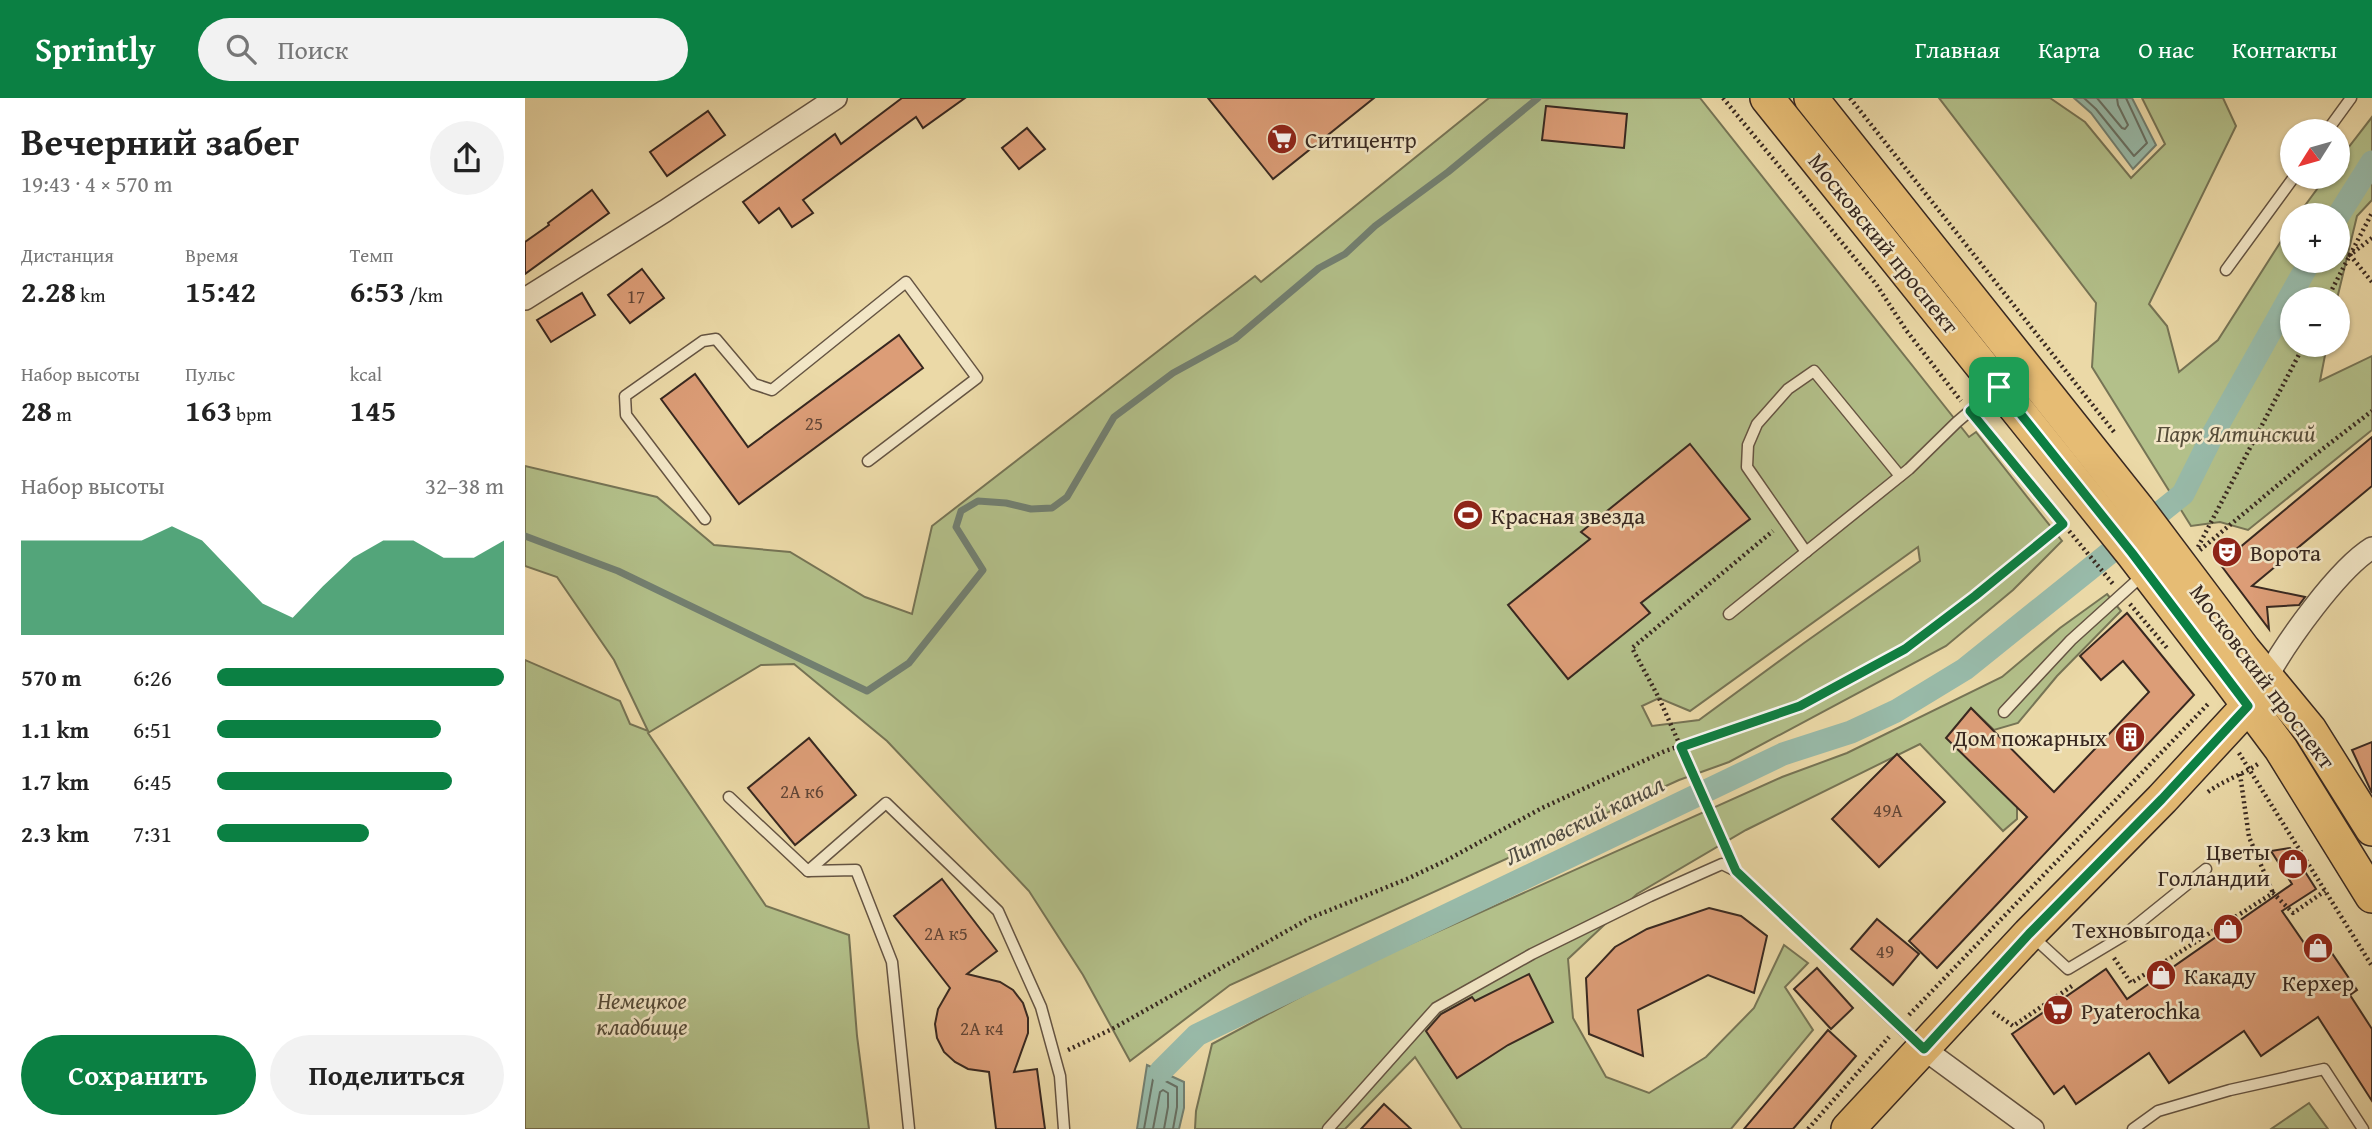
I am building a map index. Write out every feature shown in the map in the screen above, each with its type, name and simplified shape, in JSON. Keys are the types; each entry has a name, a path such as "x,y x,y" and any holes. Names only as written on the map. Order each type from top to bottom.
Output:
{"main road":[{"name":"Московский проспект","path":"1767,98 1999,387 2137,539"},
{"name":"Московский проспект","path":"1811,98 2137,539 2257,692 2281,749 2372,896"},
{"name":"Московский проспект","path":"2257,692 2310,730 2372,829"},
{"path":"1849,1129 2029,934 2162,799 2257,692"}],"street":[{"path":"525,299 836,98"},
{"path":"2257,692 2318,603 2355,558 2372,548"},
{"path":"1924,1049 2033,1129"}],"lane":[{"path":"2336,119 2351,98"},
{"path":"2225,271 2285,189"},
{"path":"705,519 626,415 625,396 703,341 716,339 754,384 772,390 906,282 977,378 868,461"},
{"path":"1806,552 1747,467 1748,445 1757,425 1789,389 1814,371 1900,476"},
{"path":"1729,614 1900,476 1999,387"},
{"path":"2004,712 2071,640 2122,594 2137,539"},
{"path":"729,797 808,871 856,870 893,962 909,1129"},
{"path":"808,871 886,803 998,911 1041,1007 1060,1076 1064,1129"},
{"path":"1328,1129 1436,1008 1532,954 1722,864 1736,871 1924,1049"},
{"path":"2029,934 2068,969 2123,936 2206,869"},
{"path":"2133,1129 2158,1111 2230,1090 2325,1069 2364,1129"}],"path":[{"path":"1723,98 1876,284 1906,330 1970,411 2172,653"},
{"path":"1850,98 2119,439"},
{"path":"2350,255 2372,214"},
{"path":"2350,255 2372,238"},
{"path":"2350,255 2372,282"},
{"path":"2298,357 2195,554 2303,464 2372,411"},
{"path":"1064,1052 1112,1029 1310,918 1407,879 1542,808 1665,751 1800,706 1905,649 2063,524"},
{"path":"1736,871 1659,698 1632,648 1776,528"},
{"path":"2203,693 2372,966"},
{"path":"2240,774 2249,837 2273,893 2293,913 2325,891"},
{"path":"2113,957 2131,983 2273,893"},
{"path":"1989,1010 2013,1026 2080,980"}],"green space":[{"name":"Красная звезда","path":"1489,98 1700,98 1969,437 1976,432 2062,541 2013,590 1946,646 1729,762 1679,780 1230,985 1130,1061 1083,975 1029,891 887,741 794,664 761,665 648,733 766,906 849,935 857,1036 869,1129 525,1129 525,660 620,701 630,724 648,731 614,660 557,577 525,566 525,466 657,497 714,545 790,552 865,597 912,614 932,526 1255,276 1261,282","holes":["1918,547 1920,561 1699,720 1652,726 1642,706 1659,698 1690,711"]},
{"name":"Парк Ялтинский","path":"1939,98 2050,98 2085,122 2131,178 2165,144 2142,98 2223,98 2236,126 2149,304 2167,326 2179,372 2218,340 2280,243 2280,273 2343,273 2340,287 2280,287 2280,357 2325,357 2320,381 2372,356 2372,430 2248,530 2220,522 2191,526 2092,367 2096,303"},
{"name":"Парк Ялтинский","path":"2372,117 2372,200 2357,216 2350,245 2350,203 2307,203 2317,189 2350,189 2350,145"},
{"path":"2107,594 2121,611 2057,676 2018,723 1994,730 1971,708 1947,738 2017,807 2017,819 2003,831 1920,744 1746,830 1637,894 1568,959 1573,1018 1606,1077 1649,1093 1706,1057 1754,1008 1784,945 1808,963 1785,987 1813,1030 1731,1129 1462,1129 1415,1057 1345,1129 1195,1129 1196,1111 1212,1044 1343,974 1782,777 1847,753 2002,677 2060,628"},
{"path":"2309,1103 2328,1129 2271,1129"}],"water":[{"path":"2074,98 2132,98 2156,145 2133,169 2091,113"},
{"path":"1147,1065 1184,1082 1184,1108 1179,1129 1137,1129"}],"building":[{"path":"902,98 965,98 923,128 916,117 803,200 813,213 792,227 779,208 759,223 743,202 835,134 841,144"},
{"name":"Ситицентр","path":"1208,98 1374,98 1273,179"},
{"path":"1546,106 1627,114 1624,148 1542,140"},
{"path":"708,111 725,135 667,176 650,152"},
{"path":"1027,128 1045,149 1019,169 1002,148"},
{"path":"592,190 609,213 525,274 525,242"},
{"path":"642,269 664,298 630,323 608,295"},
{"path":"582,293 595,315 551,342 537,320"},
{"path":"899,335 923,368 739,504 661,399 695,374 748,447"},
{"path":"2372,437 2372,486 2252,586 2305,597 2299,605 2267,607 2269,629 2220,564"},
{"path":"1690,444 1750,519 1641,603 1650,613 1568,679 1508,605 1590,539 1581,532"},
{"path":"2127,613 2194,695 1937,968 1909,941 2027,817 1946,738 1971,708 2054,792 2149,692 2123,661 2101,680 2080,656"},
{"path":"809,738 856,795 795,845 748,788"},
{"path":"2372,742 2372,793 2352,750"},
{"path":"1897,754 1945,802 1879,867 1832,819"},
{"path":"2290,848 2316,889 2282,911 2311,953 2325,943 2357,990 2350,995 2372,1029 2372,1101 2318,1017 2261,1056 2244,1031 2169,1083 2149,1053 2076,1104 2064,1086 2054,1094 2012,1034 2106,969 2127,999 2292,884 2271,851"},
{"path":"942,879 997,951 967,974 1000,982 1013,990 1023,1003 1028,1018 1028,1033 1014,1072 1037,1069 1045,1129 996,1129 989,1072 968,1069 955,1062 944,1052 937,1038 935,1024 938,1009 950,988 894,916"},
{"path":"1709,908 1741,916 1767,936 1754,993 1708,975 1638,1010 1643,1056 1589,1034 1586,978 1615,947 1647,929"},
{"path":"1877,919 1919,954 1893,985 1851,949"},
{"path":"1817,968 1853,1008 1831,1029 1794,989"},
{"path":"1529,974 1553,1022 1508,1045 1457,1078 1426,1031 1441,1014 1472,997 1475,1001"},
{"path":"1828,1030 1856,1056 1793,1129 1744,1129"},
{"path":"1384,1104 1411,1129 1361,1129"}],"waterway":[{"path":"525,536 618,571 867,691 909,663 983,570 956,527 961,511 978,501 1006,503 1031,509 1052,508 1067,497 1114,417 1173,373 1235,339 1319,268 1345,254 1375,226 1448,172 1538,98"},
{"name":"Литовский канал","path":"2346,203 2372,162"},
{"name":"Литовский канал","path":"1161,1071 1197,1035 1783,754 1851,732 1896,711 1965,669 2183,494 2213,434 2303,273"}],"place":[{"name":"Ситицентр","path":"1282,139"},
{"name":"Красная звезда","path":"1468,515"},
{"name":"Ворота","path":"2227,552"},
{"name":"Дом пожарных","path":"2130,737"},
{"name":"Цветы Голландии","path":"2293,864"},
{"name":"Техновыгода","path":"2228,929"},
{"name":"Керхер","path":"2318,948"},
{"name":"Какаду","path":"2161,975"},
{"name":"Pyaterochka","path":"2058,1010"}],"route":[{"path":"1999,387 2132,553 2248,706 2162,799 2029,934 1924,1049 1736,871 1681,747 1800,706 1905,649 2063,524 1970,411 1999,387"}],"park label":[{"name":"Немецкое кладбище","path":"642,1013"}]}
